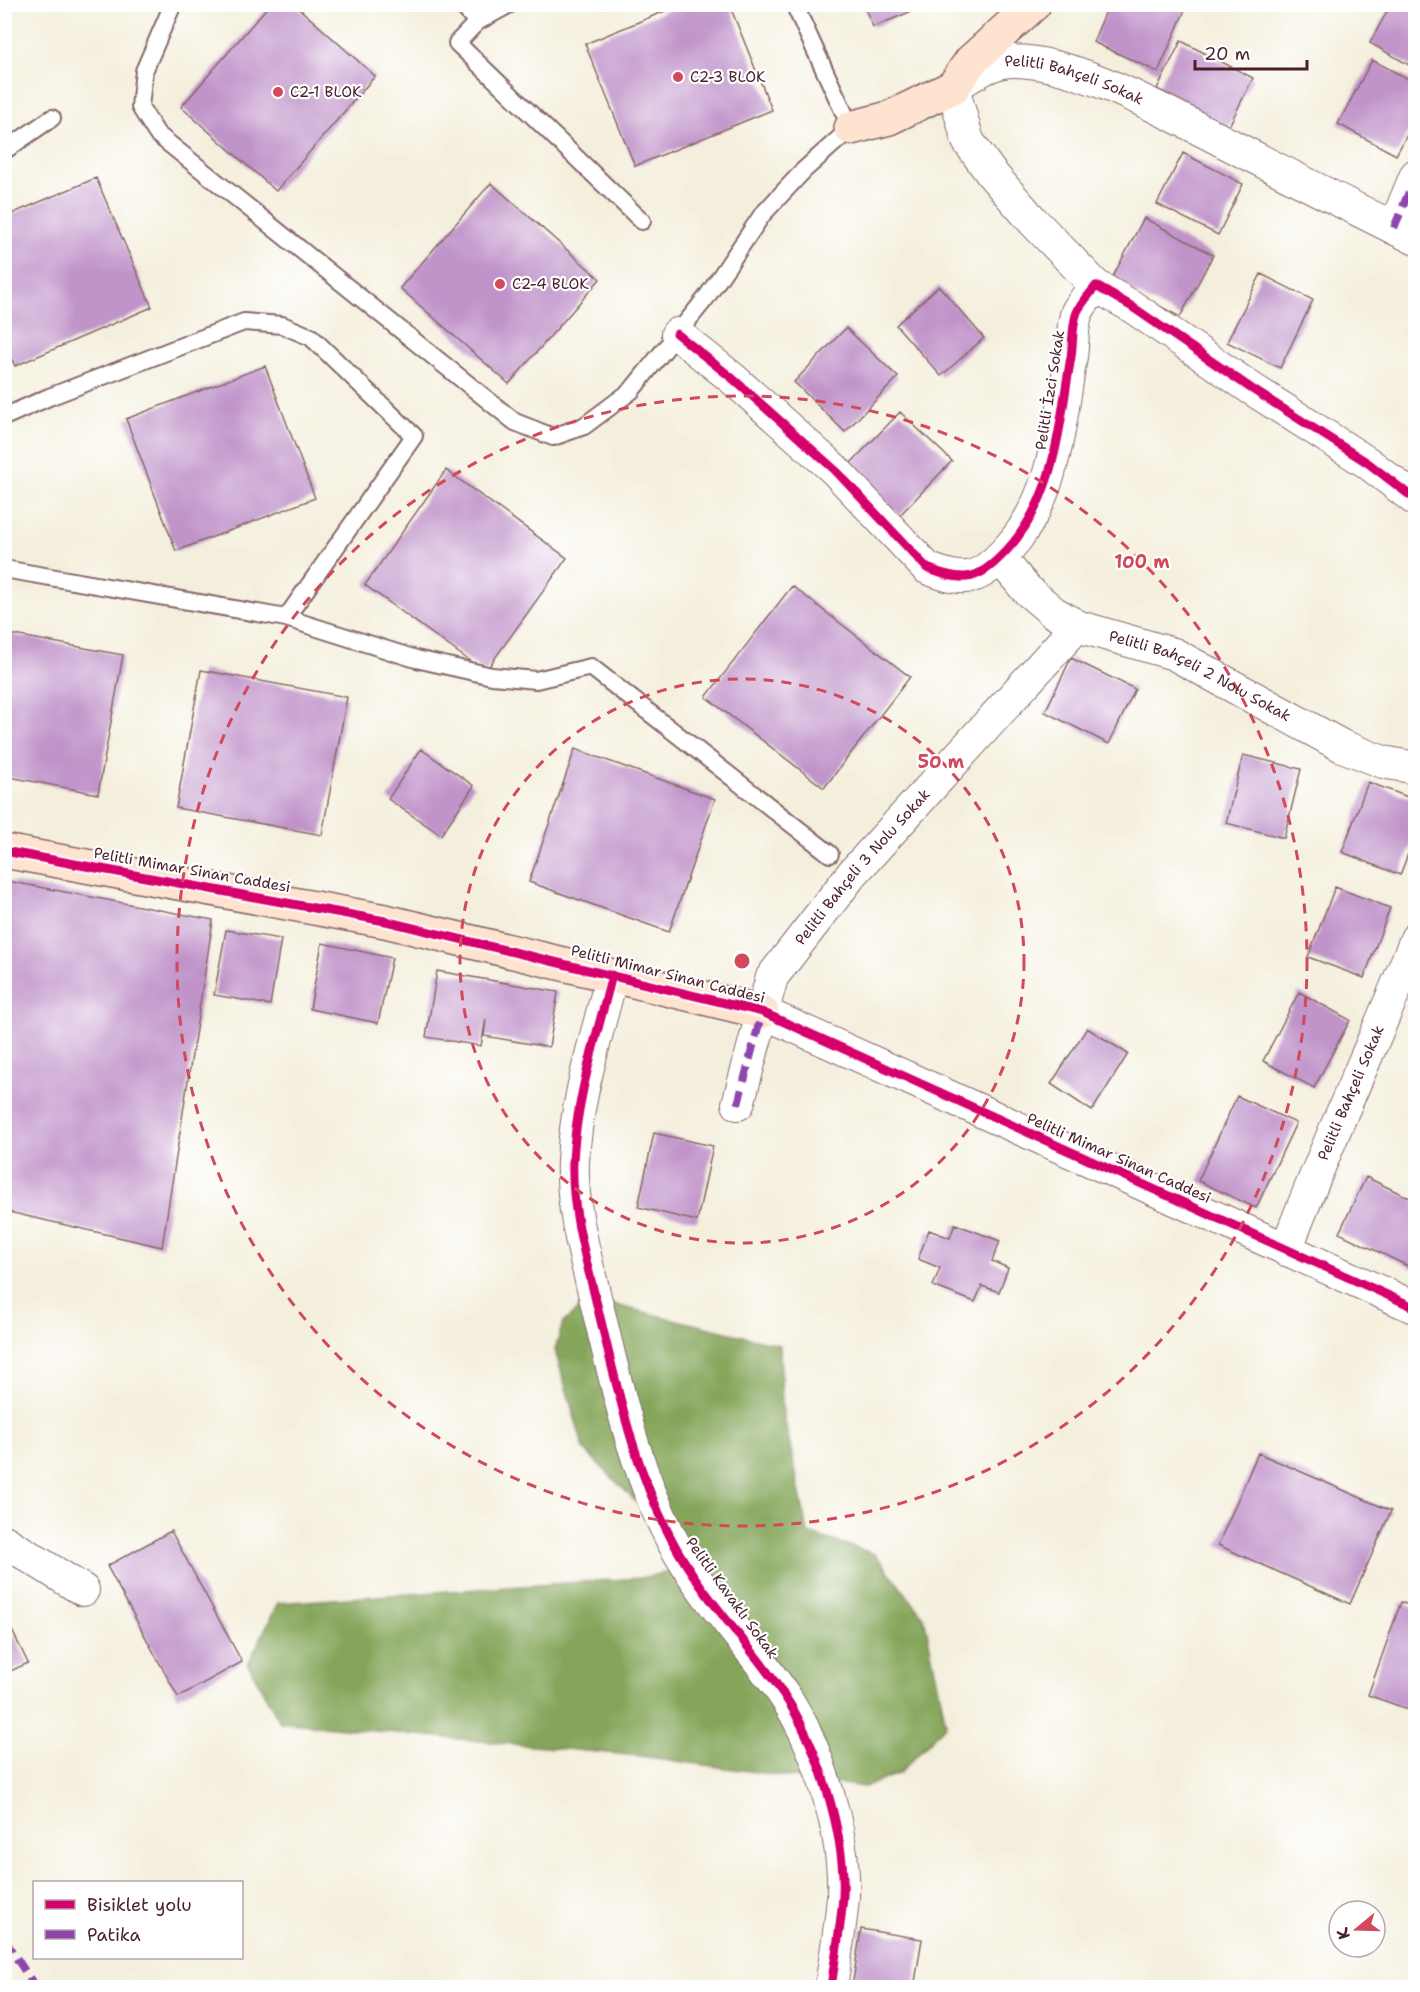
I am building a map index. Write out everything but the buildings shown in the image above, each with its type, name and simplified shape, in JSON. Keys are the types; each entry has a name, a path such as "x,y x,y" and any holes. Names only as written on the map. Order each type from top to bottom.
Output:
{"street":[{"path":"851,128 889,118 953,87 971,61 1034,4"},
{"name":"Pelitli Bahçeli Sokak","path":"953,87 987,67 1012,60 1034,62 1078,74 1161,110 1405,234"},
{"path":"953,87 968,141 1033,221 1096,286 1131,306 1252,389 1368,463 1416,500"},
{"path":"1405,234 1416,175"},
{"name":"Pelitli İzci Sokak","path":"677,334 732,378 835,470 927,568 944,575 968,577 988,570 1017,540 1040,499 1057,451 1076,312 1096,286"},
{"name":"Pelitli Bahçeli 2 Nolu Sokak","path":"1000,558 1026,589 1053,612 1077,626 1174,654 1342,746 1383,762 1416,768"},
{"name":"Pelitli Bahçeli 3 Nolu Sokak","path":"738,1104 772,977 852,874 1077,626"},
{"name":"Pelitli Mimar Sinan Caddesi","path":"4,851 385,921 762,1012 1416,1308"},
{"name":"Pelitli Bahçeli Sokak","path":"1286,1250 1321,1158 1405,994 1416,939"},
{"name":"Pelitli Kavaklı Sokak","path":"612,975 579,1106 573,1161 575,1210 630,1440 650,1495 674,1544 723,1617 784,1696 806,1731 825,1782 840,1848 843,1894 831,1988"},
{"path":"4,1542 83,1590"}],"lane":[{"path":"461,4 477,22"},
{"path":"510,4 477,22 457,43 642,221"},
{"path":"173,6 144,71 140,107 157,134 515,422 553,437 584,426 631,391 706,298 762,215 804,170 851,128 794,4"},
{"path":"4,151 52,118"},
{"path":"4,417 49,397 244,322 282,325 311,337 414,436 286,618"},
{"path":"4,569 286,618 416,659 492,676 536,680 591,667 830,854"}],"green space":[{"path":"590,1299 780,1345 782,1407 808,1533 875,1554 924,1617 946,1724 900,1773 864,1787 640,1756 280,1722 248,1664 278,1603 640,1578 688,1568 653,1519 584,1449 555,1350 563,1323"}],"marked path":[{"path":"1394,228 1416,175"},
{"path":"738,1104 762,1012"},
{"path":"4,1939 36,1988"}],"cycle path":[{"path":"677,334 732,378 835,470 927,568 952,576 971,576 988,568 1007,550 1036,507 1053,459 1071,357 1075,317 1096,286 1131,306 1252,389 1368,463 1416,500"},
{"path":"4,851 385,921 762,1012 1416,1308"},
{"path":"612,975 588,1067 575,1137 573,1179 580,1234 628,1426 659,1514 685,1563 698,1582 784,1695 808,1739 827,1792 835,1819 843,1872 842,1907 831,1988"}],"place":[{"name":"C2-3 BLOK","path":"678,77"},
{"name":"C2-1 BLOK","path":"278,92"},
{"name":"C2-4 BLOK","path":"500,284"}]}
